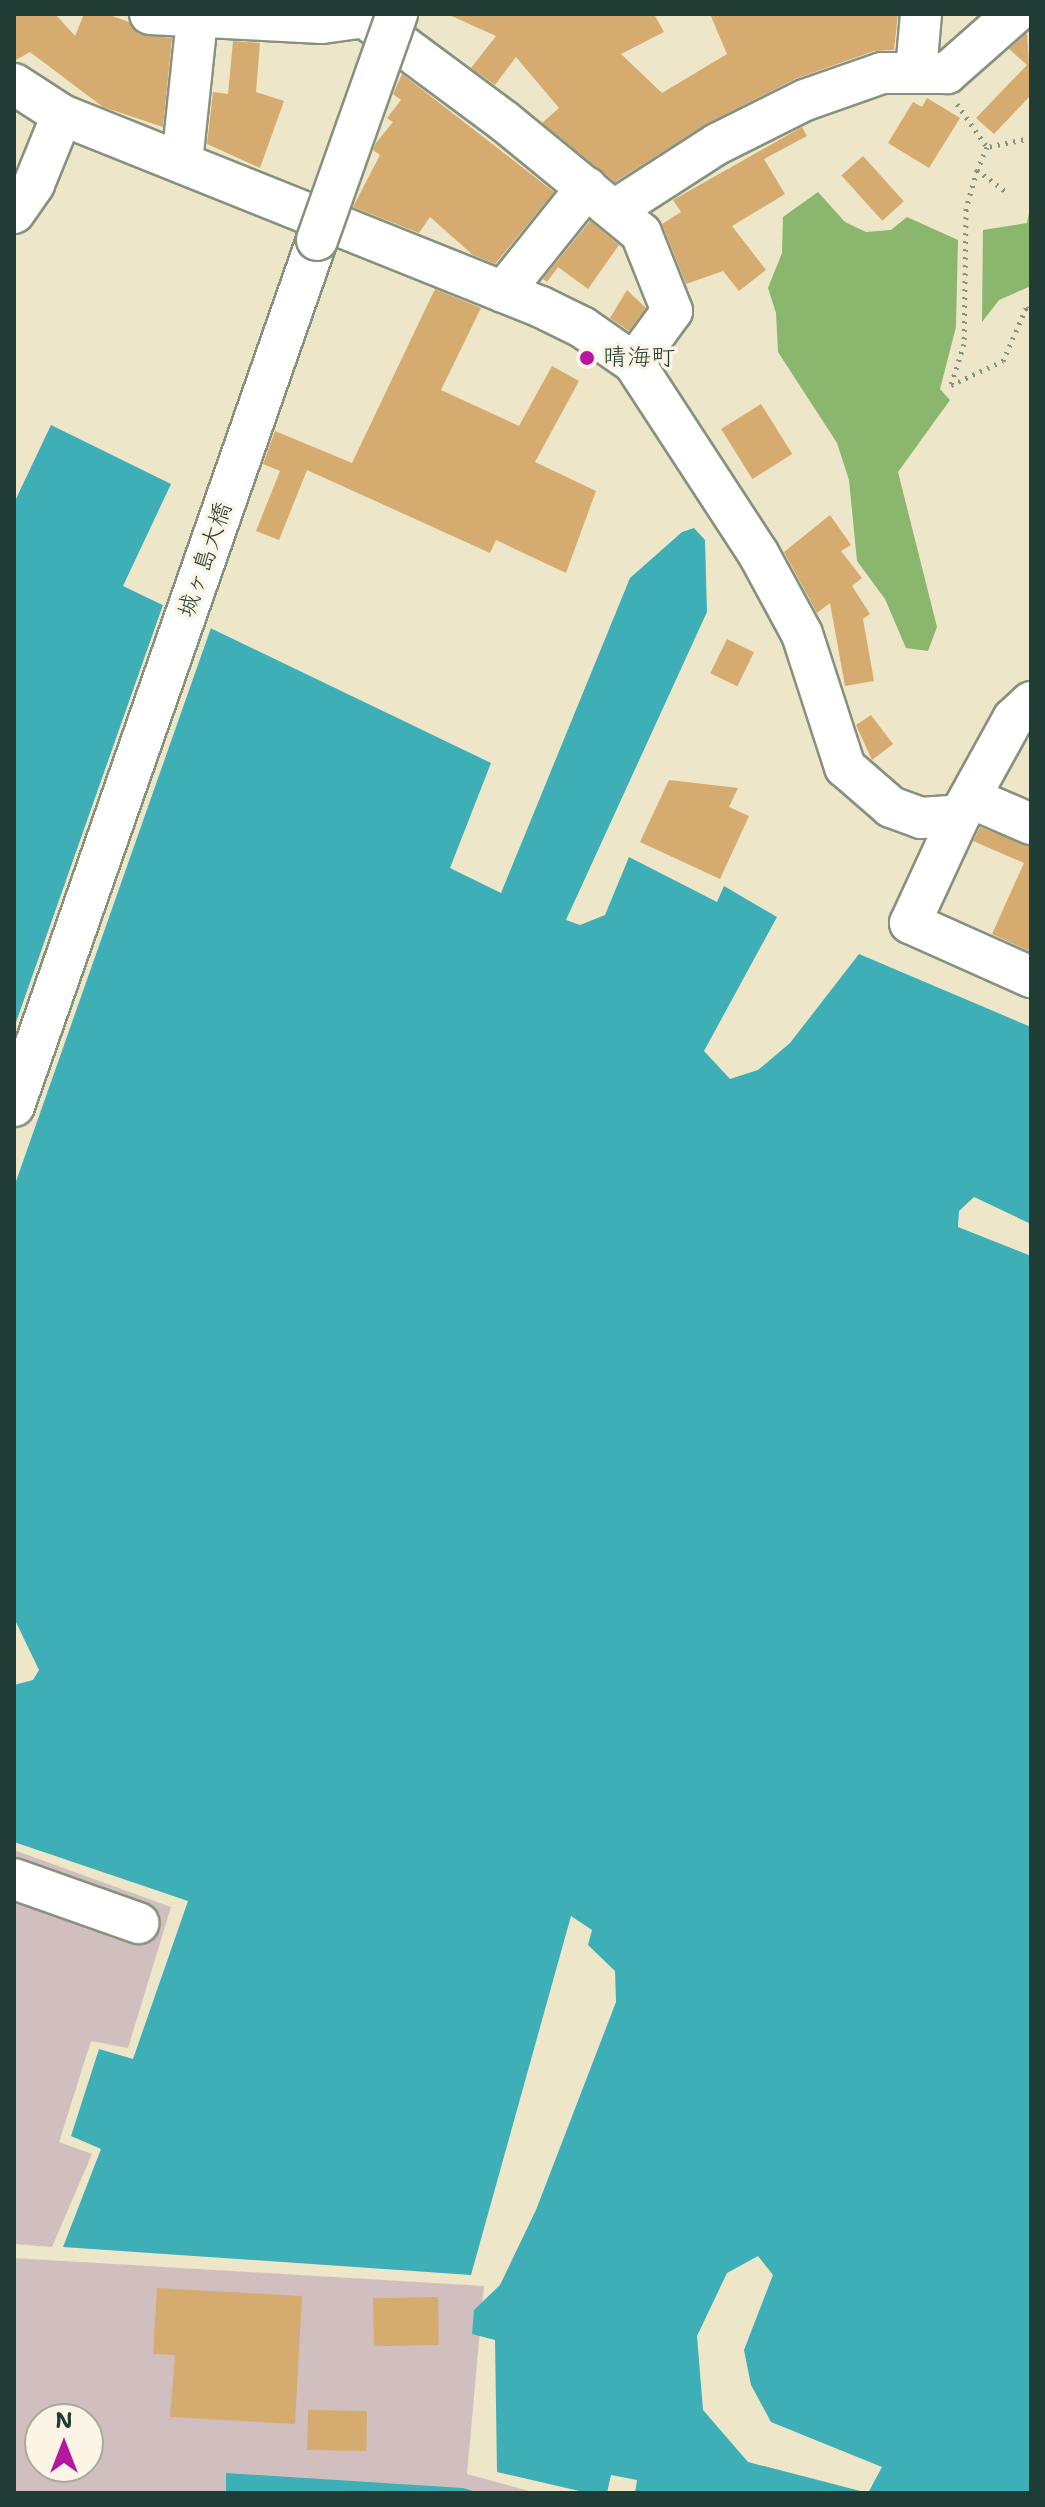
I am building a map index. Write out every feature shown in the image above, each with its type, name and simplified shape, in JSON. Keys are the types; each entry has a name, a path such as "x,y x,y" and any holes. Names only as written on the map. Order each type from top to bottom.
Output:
{"street":[{"path":"150,14 197,20 322,23 377,15 641,233 672,311 634,363"},
{"path":"921,14 932,72"},
{"path":"503,292 602,198 805,100 882,73 932,72 1014,14"},
{"name":"城ヶ島大橋","path":"14,1106 377,15"},
{"path":"182,162 197,20"},
{"path":"14,84 62,115 503,292 582,327 634,363 758,553 802,634 845,767 891,807 921,818 967,807 1031,824"},
{"path":"14,213 34,184 62,115"},
{"path":"1031,702 1013,719 910,923 1031,977"},
{"path":"14,1879 138,1923"}],"path":[{"path":"932,72 987,147"},
{"path":"987,147 1031,138"},
{"path":"987,147 966,209 964,344 951,385 1003,361 1026,308 1031,310"},
{"path":"977,170 1007,193"}],"shaded area":[{"path":"14,1850 171,1907 128,2048 91,2041 59,2142 92,2154 52,2247 14,2244"},
{"path":"14,2258 484,2286 467,2474 536,2493 14,2493"}],"green space":[{"path":"818,192 845,222 866,232 891,230 907,217 958,240 956,327 940,389 950,400 898,472 937,627 928,651 906,648 885,599 857,561 849,480 837,443 778,352 776,313 768,288 782,253 783,217"},
{"path":"1031,203 1031,286 999,300 982,322 983,230 1027,223"}],"water":[{"path":"51,425 171,484 123,586 491,763 450,868 501,893 630,578 682,532 694,528 705,540 707,612 566,920 580,925 605,915 629,857 717,902 724,886 777,917 704,1051 730,1079 758,1070 790,1043 859,954 1031,1027 1031,1224 974,1197 959,1211 958,1227 1031,1256 1031,2493 635,2493 637,2480 611,2475 607,2493 588,2493 497,2472 495,2340 472,2334 474,2310 500,2285 536,2210 616,2002 615,1971 588,1945 592,1930 571,1916 471,2275 63,2247 101,2149 71,2136 99,2049 133,2059 188,1901 14,1842 14,1685 33,1680 39,1670 14,1618 14,503"},
{"path":"226,2473 463,2488 480,2493 226,2493"}],"pier":[{"path":"164,602 212,625 14,1187 14,1028"},
{"path":"758,2256 773,2275 744,2350 751,2385 771,2422 882,2467 868,2493 748,2462 703,2410 697,2336 727,2273"}],"building":[{"path":"14,14 55,14 75,36 84,14 107,14 129,22 138,34 172,38 163,127 103,107 30,52 14,61"},
{"path":"447,14 654,14 664,32 621,54 662,93 727,54 710,14 898,14 894,50 874,51 795,79 707,124 615,182 542,123 559,108 516,57 495,85 471,68 496,36"},
{"path":"1027,33 1031,95 994,134 976,118 1027,65 1009,49"},
{"path":"233,41 260,43 256,92 284,101 260,168 207,144 213,92 228,94"},
{"path":"402,74 554,192 495,264 473,255 430,217 419,233 353,207 380,155 373,150 376,143 393,122 387,118 401,100 393,94"},
{"path":"927,98 960,118 929,168 888,143 913,102 922,107"},
{"path":"802,127 807,136 764,159 785,194 732,226 766,270 739,291 723,271 686,284 662,224 681,212 673,200"},
{"path":"863,156 904,201 882,221 841,175"},
{"path":"590,221 619,245 588,289 558,267 547,282 543,279"},
{"path":"435,289 481,308 441,390 519,426 552,366 579,381 535,462 596,491 566,573 496,540 490,553 307,470 279,540 256,531 280,471 263,464 275,431 352,463"},
{"path":"627,290 646,308 629,331 610,318"},
{"path":"761,404 792,454 752,479 721,429"},
{"path":"830,515 851,545 841,551 862,578 852,586 870,614 863,619 874,681 845,686 830,603 817,613 784,552"},
{"path":"727,639 754,652 737,686 710,673"},
{"path":"871,715 893,744 872,760 856,725"},
{"path":"669,780 738,788 729,807 749,816 720,879 640,842"},
{"path":"980,827 1031,847 1031,952 992,934 1024,863 973,841"},
{"path":"157,2288 302,2296 295,2424 170,2417 175,2355 153,2354"},
{"path":"438,2297 439,2345 374,2346 373,2298"},
{"path":"308,2410 367,2411 366,2451 307,2450"}],"place":[{"name":"晴海町","path":"587,358"}]}
